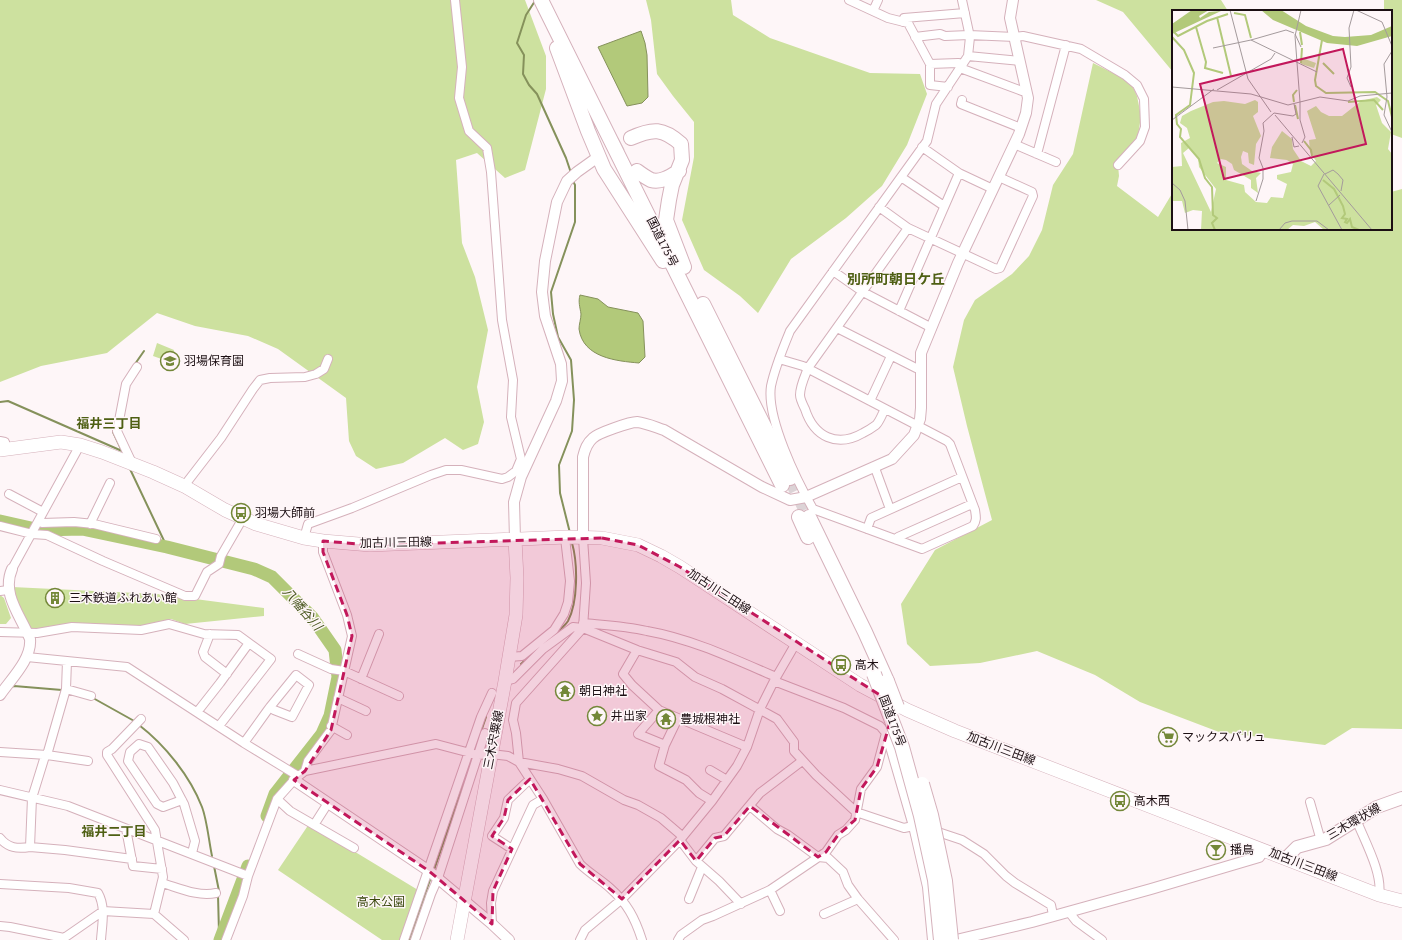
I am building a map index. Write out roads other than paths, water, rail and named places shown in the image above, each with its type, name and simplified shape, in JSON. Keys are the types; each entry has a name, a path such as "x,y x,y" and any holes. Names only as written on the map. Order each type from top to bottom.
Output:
{"highway":[{"path":"540,0 604,154 604,169 680,292 693,305"},
{"name":"国道175号","path":"540,0 693,305 786,482 684,267 551,0"},
{"path":"631,138 650,131 658,130 672,136 681,144 682,160 679,171 672,184 666,220 684,267"},
{"path":"637,171 651,180 671,177 679,171"},
{"name":"国道175号","path":"941,940 935,880 921,816 902,746 874,674 804,517 866,632 887,681 909,743 931,815 945,881 951,940"}],"main road":[{"name":"加古川三田線","path":"2,447 61,442 80,445 132,463 184,486 225,510 243,518 272,529 304,538 370,545 573,538 616,540 638,545 661,556 860,685 907,710 955,731 1379,895 1402,901"},
{"name":"三木宍粟線","path":"457,940 485,755 505,681 516,615 517,578 515,539"},
{"name":"三木環状線","path":"1288,859 1290,854 1298,847 1326,839 1377,807 1402,798"}],"street":[{"path":"304,538 308,524 446,470 461,470 502,479 508,477 516,471 520,462 519,449 511,417 513,380 502,320 491,172 487,148 469,131 459,98 462,67 455,0"},
{"path":"849,0 888,18 908,24 930,64 930,85 948,87"},
{"path":"873,11 878,0"},
{"path":"779,359 808,368 950,444 976,517 976,522 973,526 922,549 813,509 806,497 777,430 770,403 771,386 779,359 790,331 927,141 936,104 968,56 969,35 962,0"},
{"path":"509,657 522,656 554,630 564,614 568,602 573,538 583,457 586,446 594,436 635,422 647,423 664,430 762,487 790,500 806,497 875,468 892,459 914,435 922,408 922,353 962,253 999,177 1021,128 1026,113 1028,98 1010,18 1013,0"},
{"path":"903,22 904,18 965,13"},
{"path":"915,36 940,34 945,36 1023,36 1081,49 1125,75 1137,85 1144,99 1146,126 1140,141 1118,165"},
{"path":"1037,154 1066,45"},
{"path":"968,56 1020,61"},
{"path":"930,64 958,63 1022,91 1026,90"},
{"path":"962,100 961,104 1021,128"},
{"path":"1014,144 1056,162"},
{"path":"922,147 959,173 993,189"},
{"path":"515,539 514,502 521,477 531,452 556,401 562,381 561,364 545,316 542,292 545,261 557,202 567,181 577,172 604,154"},
{"path":"898,311 959,173"},
{"path":"901,177 944,206"},
{"path":"879,207 908,228 996,269 1000,268 1033,196 1032,192 999,177"},
{"path":"885,409 874,427 847,440 839,440 819,432 812,427 800,395 804,376 808,368 908,228"},
{"path":"833,271 863,292 932,328"},
{"path":"837,328 891,356 921,369"},
{"path":"870,401 891,356"},
{"path":"184,486 221,438 260,380 270,378 304,377 316,374 324,369 328,359"},
{"path":"132,463 116,431 126,384 137,367"},
{"path":"0,695 27,657 30,645 28,634 4,590 12,569 80,445"},
{"path":"519,449 523,448 531,452"},
{"path":"875,468 890,509"},
{"path":"868,529 871,518 962,477"},
{"path":"90,524 110,483"},
{"path":"9,494 43,512"},
{"path":"897,540 898,537 972,504"},
{"path":"0,526 32,534 47,535 185,596 195,596 207,572 220,560 243,518"},
{"path":"37,524 74,522 90,524 156,539"},
{"path":"573,538 586,583 583,626 516,703 513,720 519,762 543,799 580,864 622,899 631,911 642,940"},
{"path":"226,940 243,896 244,874 277,798 299,776 331,730 352,636 347,615 322,552 324,541"},
{"path":"0,632 28,634 72,627 141,630 169,624 204,634 238,635 271,658 219,726"},
{"path":"583,626 637,650 676,662 695,677 722,689 777,719 794,742 794,751 802,761 856,812 904,828 913,826 919,829 941,832 962,840 984,854 1006,876 1051,905 1053,915"},
{"path":"505,681 513,679 543,649 573,627 583,626 647,630 720,653 775,679 844,708 880,726 886,733 913,826 927,887 932,940"},
{"path":"210,634 203,652 205,657 227,674"},
{"path":"361,679 378,634"},
{"path":"198,711 227,674 249,642"},
{"path":"580,940 585,930 622,899 681,838 712,801 737,766 747,747 760,709 796,643"},
{"path":"637,650 623,674 632,685 659,710 747,747"},
{"path":"298,654 331,669 344,671 399,696"},
{"path":"27,657 127,666 287,770 299,776 328,803 429,871 510,940"},
{"path":"30,847 32,798 66,689 67,661"},
{"path":"244,742 270,707 296,675 309,684 292,717 270,707"},
{"path":"66,689 91,696"},
{"path":"404,940 429,871 468,753 481,717 492,693"},
{"path":"338,698 366,711"},
{"path":"659,710 638,734 665,745"},
{"path":"678,940 681,935 702,920 770,890 826,852 838,835 846,830 855,820 861,789 877,767 886,733 893,715"},
{"path":"678,718 665,745 659,766 686,780 699,793 712,801"},
{"path":"141,719 127,735 108,752 107,755 155,830 163,877 154,914"},
{"path":"331,726 347,735"},
{"path":"415,940 431,894 485,755 485,733"},
{"path":"127,735 136,746"},
{"path":"182,800 163,807 157,804 128,761 130,752 138,744 148,747 173,783 182,800 195,841 192,853"},
{"path":"299,776 436,744 468,753 508,756 519,762 558,769 582,776 624,800 638,805 661,818 681,838 699,864 719,881 741,904"},
{"path":"0,752 46,755 88,761"},
{"path":"689,899 699,864 715,838 724,836 760,793 802,761"},
{"path":"710,770 727,780"},
{"path":"512,849 492,836 504,818 508,800 530,779"},
{"path":"0,790 68,806 244,874"},
{"path":"277,798 290,811 354,848"},
{"path":"492,924 491,903 493,891 533,805 543,799"},
{"path":"1310,802 1321,841"},
{"path":"314,825 328,803"},
{"path":"750,806 777,829 788,835 818,857 828,858 843,872 848,885 858,899 894,940"},
{"path":"1356,819 1379,876 1379,895"},
{"path":"126,829 133,866 162,869"},
{"path":"0,838 5,844 19,849 30,847 65,850 132,859"},
{"path":"956,940 966,939 1032,922 1158,887 1259,857 1264,850"},
{"path":"162,883 193,892 208,894 216,893"},
{"path":"0,884 69,888 98,893 101,899 103,911 101,940"},
{"path":"770,890 780,911"},
{"path":"824,914 858,899"},
{"path":"0,926 64,938 103,911 154,914 184,940"},
{"path":"1069,912 1076,921 1102,940"}],"waterway":[{"path":"535,1 526,15 517,43 524,55 523,74 529,85 537,94 566,158 571,173"},
{"path":"570,533 560,493 559,465 572,431 574,400 571,360 558,337 553,314 551,292 575,222 575,185 573,181"},
{"path":"135,364 144,351"},
{"path":"0,402 8,401 122,451"},
{"path":"114,426 113,432 122,451"},
{"path":"130,469 167,547"},
{"name":"八幡谷川","path":"0,521 40,530 82,529 167,547 254,569 272,577 312,617 335,650 338,677 330,716 322,734 275,794 267,816"},
{"path":"557,632 568,621 574,604 576,572 572,543"},
{"path":"521,664 532,654"},
{"path":"11,687 62,690"},
{"path":"93,698 136,722"},
{"path":"474,752 486,717"},
{"path":"139,725 149,733 176,762 191,784 204,812 212,856"},
{"path":"434,870 473,757"},
{"path":"214,866 219,891"},
{"name":"八幡谷川","path":"220,940 248,866"},
{"path":"409,940 431,877"},
{"path":"218,895 219,933 222,935"}],"tunnel":[{"path":"609,150 631,138"},
{"path":"790,478 809,517"}],"place":[{"name":"羽場保育園","path":"170,361"},
{"name":"羽場大師前","path":"241,513"},
{"name":"三木鉄道ふれあい館","path":"55,598"},
{"name":"高木","path":"841,665"},
{"name":"朝日神社","path":"565,691"},
{"name":"井出家","path":"597,716"},
{"name":"豊城根神社","path":"666,719"},
{"name":"マックスバリュ","path":"1168,737"},
{"name":"高木西","path":"1120,801"},
{"name":"播鳥","path":"1216,850"}],"district":[{"name":"別所町朝日ケ丘","path":"896,280"},
{"name":"福井三丁目","path":"109,424"},
{"name":"福井二丁目","path":"114,832"}],"park label":[{"name":"高木公園","path":"381,902"}]}
